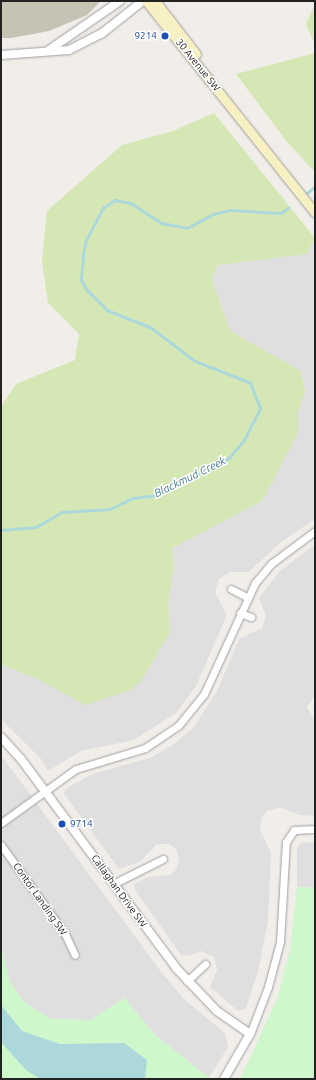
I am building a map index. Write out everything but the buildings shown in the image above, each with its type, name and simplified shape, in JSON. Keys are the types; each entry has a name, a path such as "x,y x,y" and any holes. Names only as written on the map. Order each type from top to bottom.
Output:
{"main road":[{"name":"30 Avenue SW","path":"144,1 251,129"},
{"name":"30 Avenue SW","path":"155,1 230,96 251,129 315,213"}],"street":[{"path":"49,50 120,1"},
{"path":"1,55 49,50 69,50 90,40 144,1"},
{"path":"1,823 76,769 145,748 178,726 204,694 247,597 264,571 315,531"},
{"path":"231,589 247,597"},
{"path":"240,613 251,618"},
{"name":"Callaghan Drive SW","path":"1,736 45,790 187,981 217,1011 250,1034"},
{"path":"224,1079 250,1034 268,987 280,942 286,842 294,830 315,829"},
{"name":"Contor Landing SW","path":"1,845 65,934 75,955"},
{"path":"114,884 163,860"},
{"path":"187,981 204,964"}],"shaded area":[{"path":"1,1 101,1 87,15 49,31 11,38 1,38"},
{"path":"315,239 315,519 281,542 249,572 230,572 219,579 215,592 227,615 196,686 176,713 134,740 81,751 48,771 42,760 1,719 1,665 38,679 170,632 168,605 174,564 172,548 262,501 298,433 298,412 305,391 301,371 230,331 212,280 217,265 307,254"},
{"path":"315,544 315,695 307,707 315,721 315,816 299,815 280,807 267,811 262,817 260,830 271,853 268,921 258,971 246,1009 238,1011 210,987 217,970 214,957 201,951 188,956 181,955 135,890 134,884 148,877 170,875 176,870 179,859 176,849 169,844 157,844 141,861 119,869 64,794 65,789 92,774 150,758 174,744 193,728 216,693 239,639 262,628 266,616 259,598 279,572"},
{"path":"1,755 162,973 184,999 225,1033 228,1047 209,1078 155,1035 124,998 91,1020 51,1019 25,1003 10,982 1,947"},
{"path":"302,842 315,843 315,888 297,887 297,847"}],"green space":[{"path":"315,4 315,45 306,24"},
{"path":"315,53 315,172 287,142 236,74"},
{"path":"214,113 315,238 307,254 217,265 212,280 230,331 301,371 305,391 298,412 298,433 262,501 172,548 174,564 168,605 170,632 141,681 131,690 85,705 38,679 1,665 1,407 16,384 75,360 79,334 48,303 42,261 47,211 122,145 173,131"},
{"path":"297,887 315,888 315,1079 240,1079 277,999 290,949"},
{"path":"1,947 10,982 25,1003 51,1019 91,1020 124,998 155,1035 209,1078 1,1079"}],"water":[{"path":"1,1005 22,1031 60,1044 124,1043 147,1060 145,1079 40,1079 26,1070 1,1042"}],"waterway":[{"name":"Blackmud Creek","path":"304,196 315,186"},
{"name":"Blackmud Creek","path":"1,530 36,527 62,512 110,509 133,498 156,495 229,458 244,440 260,408 250,383 194,361 151,328 108,311 87,291 81,280 83,255 86,240 103,208 115,200 131,203 162,223 187,228 213,214 230,210 281,213 288,208"}],"place":[{"name":"9214","path":"165,36"},
{"name":"9714","path":"62,824"}]}
